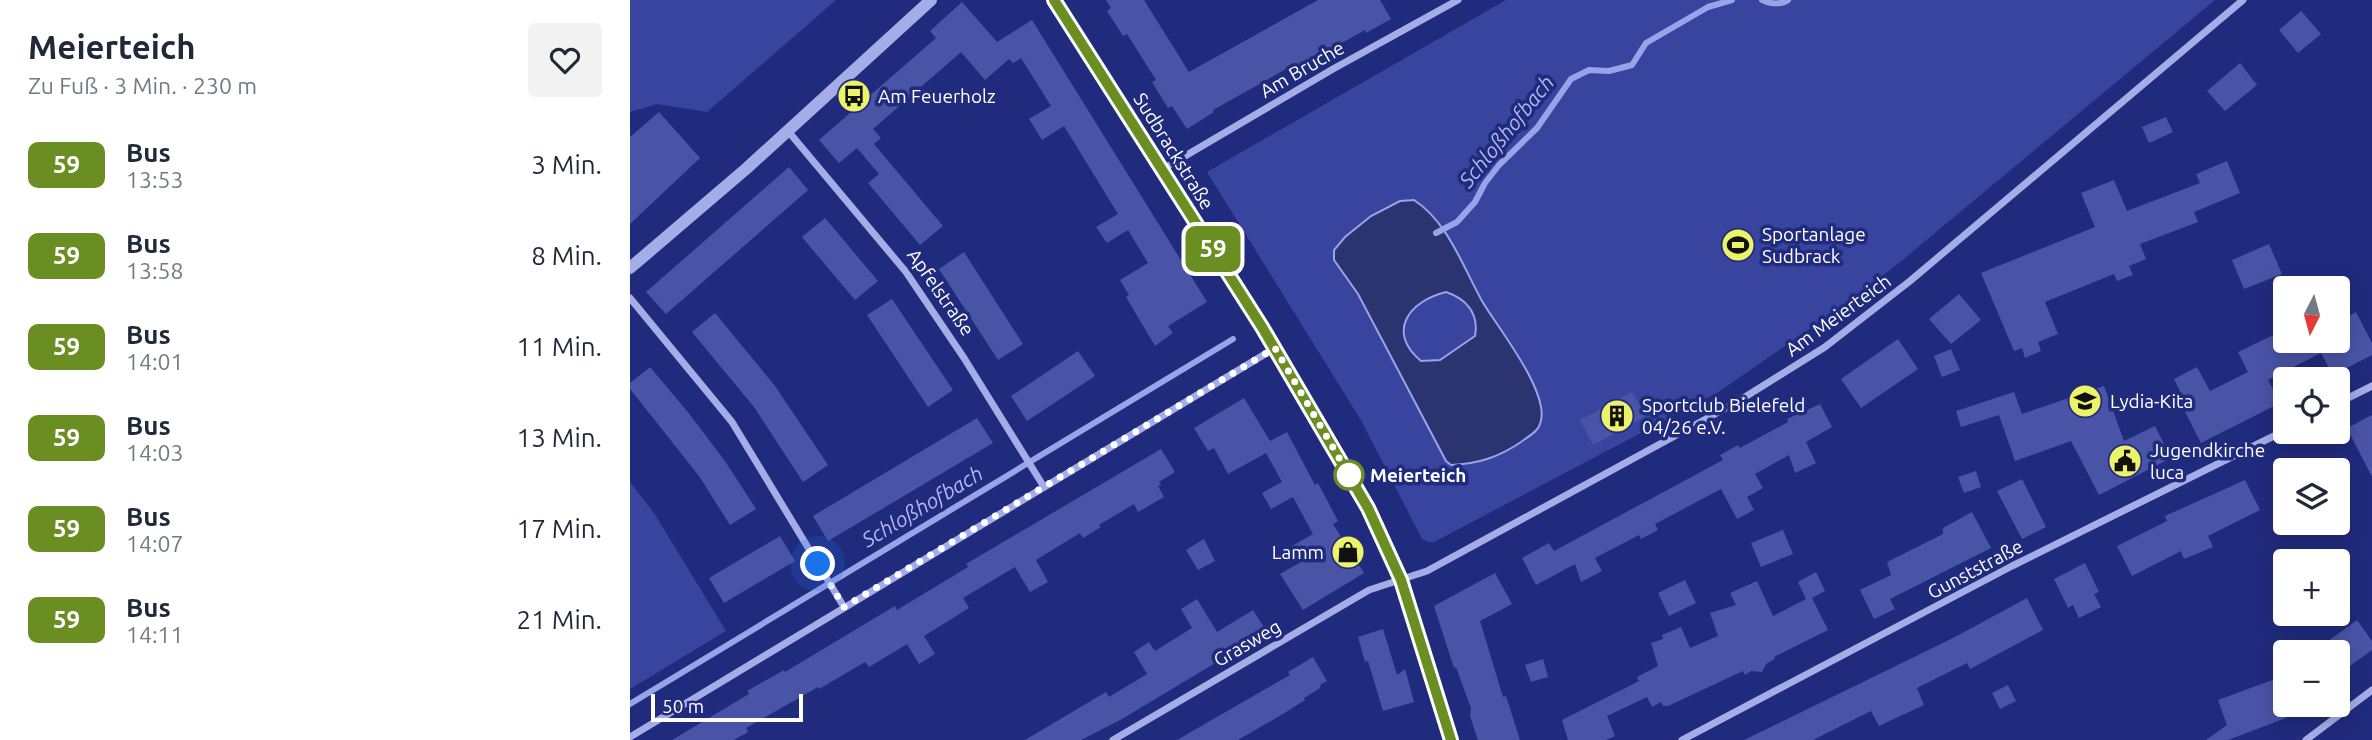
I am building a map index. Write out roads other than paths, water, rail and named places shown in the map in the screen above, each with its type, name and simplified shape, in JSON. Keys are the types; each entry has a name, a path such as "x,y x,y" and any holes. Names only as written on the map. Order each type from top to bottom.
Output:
{"street":[{"path":"630,268 788,131 931,0"},
{"name":"Sudbrackstraße","path":"1054,0 1275,348 1368,508 1401,580 1451,740"},
{"name":"Am Bruche","path":"1163,169 1333,69 1458,0"},
{"name":"Am Meierteich","path":"1401,580 1427,571 1694,427 1775,380 1825,347 1910,281 2243,0"},
{"name":"Apfelstraße","path":"788,131 906,272 1044,487"},
{"path":"630,298 732,422 844,607"},
{"path":"630,737 1275,348"},
{"path":"2350,397 2372,386"},
{"name":"Gunststraße","path":"1682,740 2012,566 2273,436"},
{"name":"Grasweg","path":"1113,740 1369,590 1401,580"},
{"path":"2306,740 2372,690"}],"waterway":[{"name":"Schloßhofbach","path":"1436,233 1457,222 1475,202 1499,165 1537,128 1571,79 1589,70 1609,71 1632,65 1646,43 1708,7 1732,0"},
{"name":"Schloßhofbach","path":"1762,0 1775,3 1788,0"},
{"name":"Schloßhofbach","path":"630,704 1233,339"}],"place":[{"name":"Am Feuerholz","path":"854,96"},
{"name":"Sportanlage Sudbrack","path":"1738,245"},
{"name":"Lydia-Kita","path":"2085,401"},
{"name":"Sportclub Bielefeld 04/26 e.V.","path":"1617,416"},
{"name":"Jugendkirche luca","path":"2125,461"},
{"name":"Meierteich","path":"1349,475"},
{"name":"Lamm","path":"1348,552"}]}
